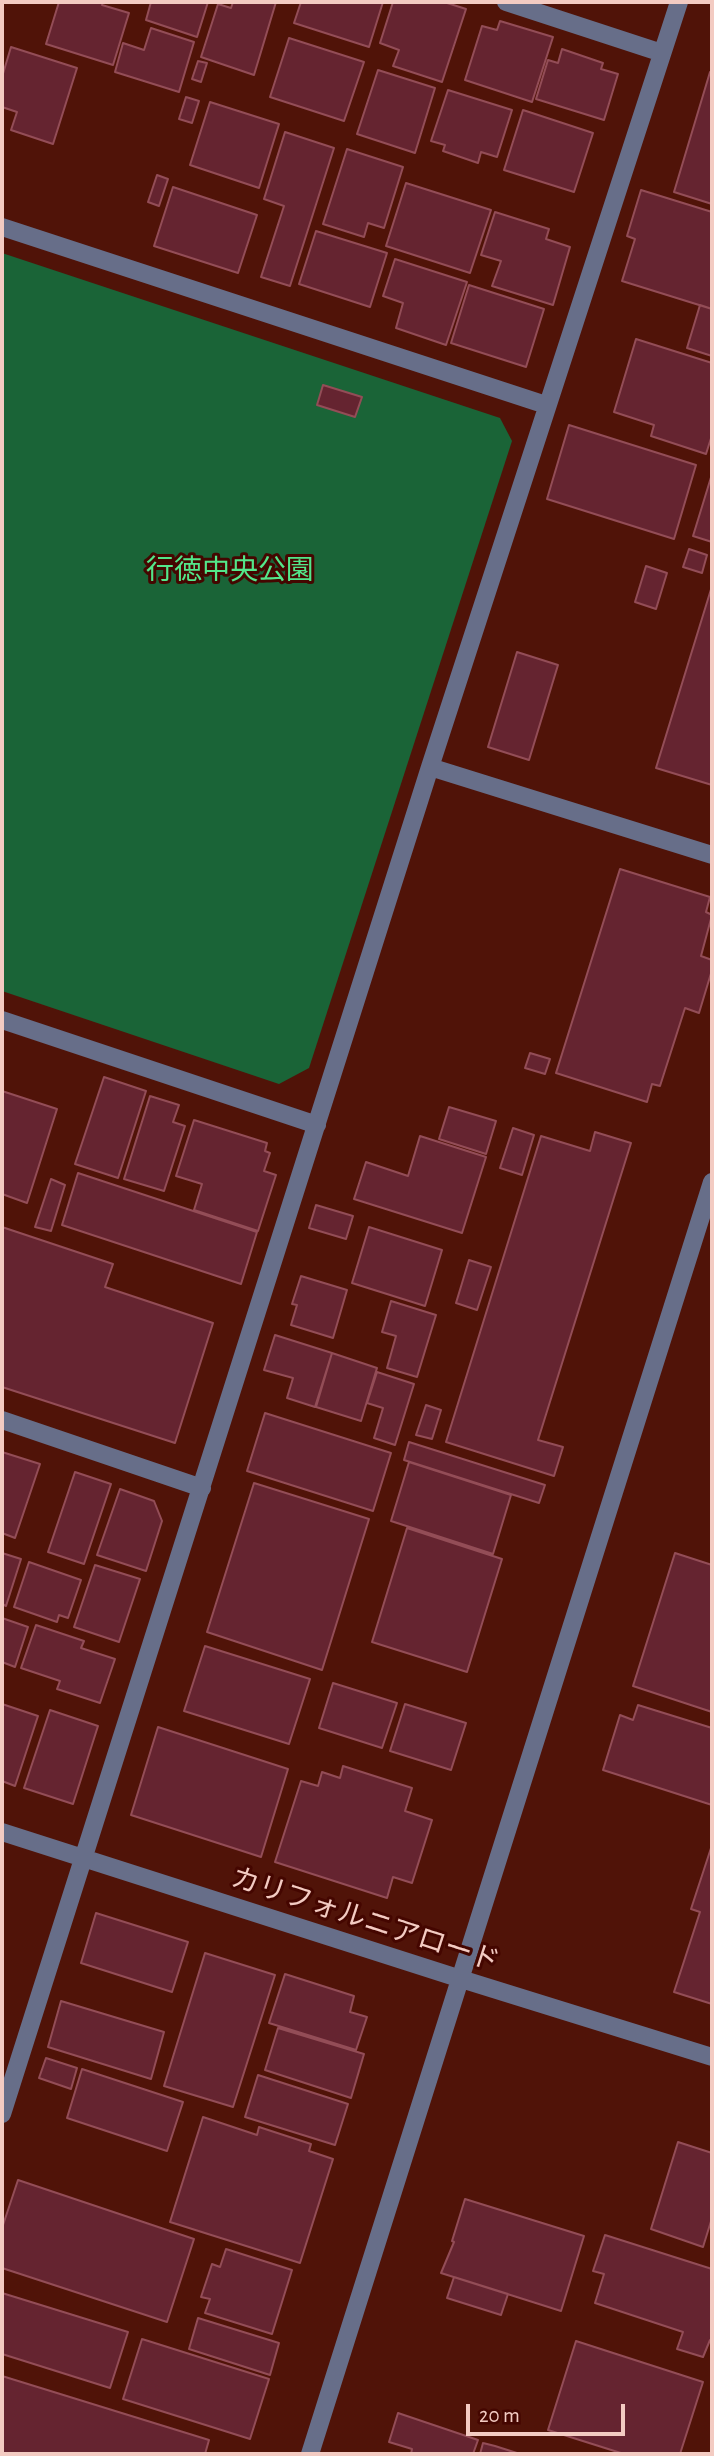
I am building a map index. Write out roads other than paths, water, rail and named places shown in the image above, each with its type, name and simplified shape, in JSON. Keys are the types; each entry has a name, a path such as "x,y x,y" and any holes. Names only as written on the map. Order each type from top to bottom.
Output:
{"street":[{"path":"506,2 662,53"},
{"path":"2,2114 430,767 678,2"},
{"path":"2,227 547,405"},
{"path":"430,767 712,855"},
{"path":"2,1020 317,1125"},
{"path":"310,2454 712,1182"},
{"path":"2,1420 202,1488"},
{"name":"カリフォルニアロード","path":"2,1832 712,2057"}],"park label":[{"name":"行徳中央公園","path":"230,571"}]}
